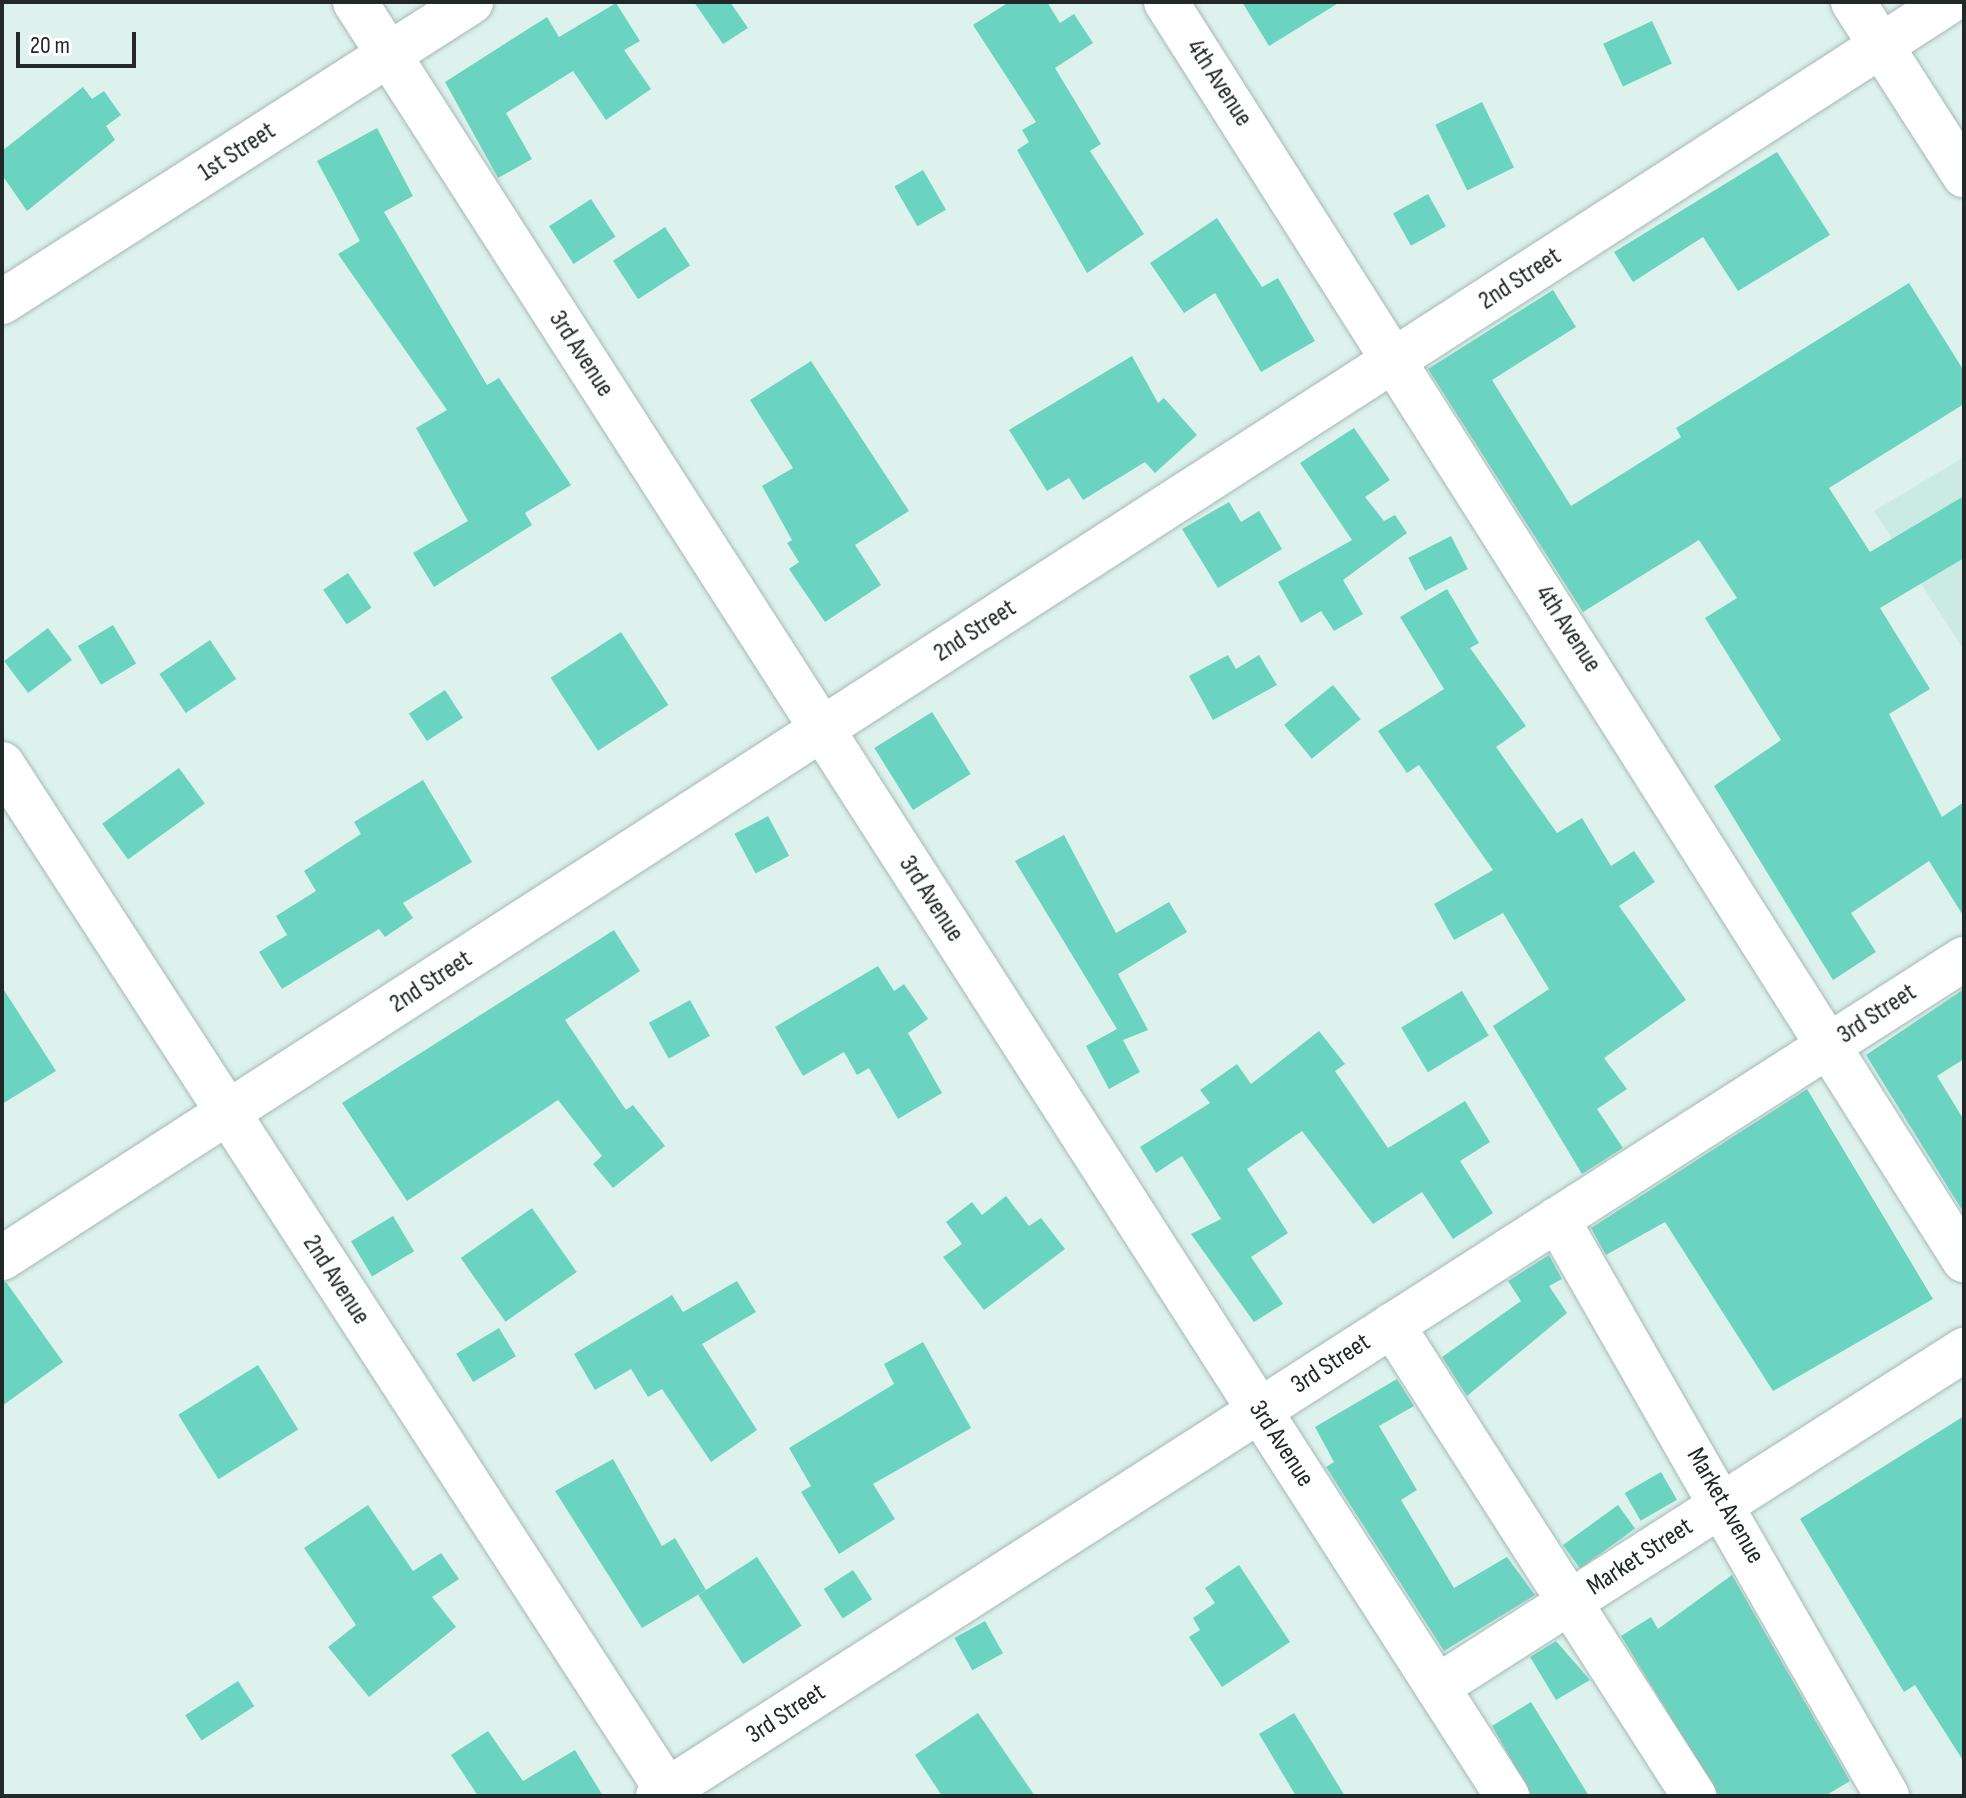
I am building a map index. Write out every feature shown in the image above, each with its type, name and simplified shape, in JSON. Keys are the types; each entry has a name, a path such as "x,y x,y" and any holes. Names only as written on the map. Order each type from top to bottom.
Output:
{"main road":[{"name":"3rd Avenue","path":"355,2 1507,1796"},
{"name":"1st Street","path":"2,302 471,2"},
{"name":"4th Avenue","path":"1166,2 1832,1043 1964,1260"},
{"path":"1853,2 1964,175"},
{"name":"2nd Street","path":"2,1258 1949,2"},
{"name":"2nd Avenue","path":"2,764 665,1794"},
{"name":"3rd Street","path":"665,1794 1964,959"},
{"name":"Market Avenue","path":"1557,1219 1725,1503 1887,1796"},
{"path":"1392,1325 1572,1600 1694,1796"},
{"name":"Market Street","path":"1437,1687 1964,1350"}],"shaded area":[{"path":"1964,457 1964,650 1874,511"}],"building":[{"path":"694,2 730,2 748,28 723,44"},
{"path":"1009,2 1047,2 1060,23 1074,14 1093,43 1055,68 1101,144 1090,151 1144,234 1087,273 1017,150 1029,142 1022,130 1036,122 973,25"},
{"path":"1242,2 1340,2 1269,46"},
{"path":"616,3 640,41 624,50 651,89 606,120 573,71 506,113 532,159 498,178 445,82 547,17 559,37"},
{"path":"1652,21 1672,64 1623,86 1603,44"},
{"path":"83,87 92,99 104,91 121,115 106,126 115,140 27,211 2,175 2,151"},
{"path":"1482,102 1514,168 1467,190 1435,125"},
{"path":"377,128 413,196 384,212 487,385 499,378 571,485 525,513 532,525 434,587 413,553 468,521 416,428 447,410 338,254 360,241 317,161"},
{"path":"1777,152 1830,235 1738,291 1703,237 1633,282 1614,252"},
{"path":"923,170 946,210 917,226 894,186"},
{"path":"1428,194 1446,226 1411,246 1393,213"},
{"path":"591,199 616,237 574,264 549,226"},
{"path":"1217,218 1262,287 1278,278 1315,341 1261,372 1215,293 1184,313 1150,263"},
{"path":"665,227 690,266 638,299 613,261"},
{"path":"1909,283 1964,371 1964,404 1829,488 1870,552 1964,496 1964,558 1880,608 1930,689 1889,714 1942,817 1964,802 1964,917 1929,861 1851,913 1876,952 1833,980 1714,786 1781,740 1705,618 1737,598 1699,540 1583,612 1428,369 1553,290 1576,327 1492,380 1571,506 1681,437 1676,428"},
{"path":"1132,356 1158,403 1164,398 1197,435 1155,473 1145,462 1083,500 1069,478 1047,491 1009,430"},
{"path":"811,361 909,511 855,545 881,585 825,622 789,569 799,562 787,543 792,540 762,486 793,468 750,400"},
{"path":"1354,428 1390,480 1365,497 1384,521 1395,515 1407,533 1343,580 1363,614 1334,631 1321,611 1301,623 1278,582 1352,540 1300,463"},
{"path":"1229,502 1241,522 1259,511 1282,549 1218,588 1182,529"},
{"path":"1451,536 1468,569 1425,591 1408,558"},
{"path":"348,573 371,608 347,625 323,590"},
{"path":"1447,589 1479,643 1470,648 1526,726 1496,747 1557,833 1582,818 1611,866 1634,851 1655,882 1619,906 1686,1000 1604,1058 1627,1089 1597,1109 1623,1148 1582,1174 1493,1026 1549,989 1503,913 1454,940 1434,904 1493,870 1419,765 1407,773 1378,731 1444,689 1400,617"},
{"path":"113,625 136,664 101,685 78,646"},
{"path":"48,628 72,660 28,693 4,661"},
{"path":"621,632 668,705 598,751 551,678"},
{"path":"210,640 236,679 186,713 159,674"},
{"path":"1228,655 1236,669 1259,655 1277,685 1213,720 1189,676"},
{"path":"1333,685 1361,719 1312,759 1284,725"},
{"path":"445,690 463,718 427,741 409,713"},
{"path":"932,712 971,774 913,810 874,748"},
{"path":"179,768 205,804 128,859 102,824"},
{"path":"423,780 472,862 403,903 413,918 385,937 379,929 282,989 259,952 287,935 276,916 316,891 304,871 361,834 354,822"},
{"path":"768,816 789,856 756,874 734,834"},
{"path":"1064,835 1116,933 1169,902 1187,932 1118,974 1148,1030 1123,1040 1140,1072 1109,1089 1086,1046 1117,1029 1015,861"},
{"path":"614,930 640,971 565,1020 626,1110 633,1105 665,1146 613,1188 593,1164 602,1156 558,1100 407,1201 342,1103"},
{"path":"878,966 894,991 904,984 928,1019 908,1033 942,1093 898,1119 869,1068 857,1075 844,1052 803,1076 775,1027"},
{"path":"2,987 56,1071 2,1104"},
{"path":"1964,989 1964,1059 1937,1076 1964,1120 1964,1213 1866,1055"},
{"path":"1462,991 1489,1036 1428,1072 1401,1028"},
{"path":"690,1000 710,1036 669,1059 649,1023"},
{"path":"1319,1031 1345,1064 1335,1071 1388,1148 1465,1101 1490,1142 1460,1161 1493,1213 1453,1239 1422,1192 1373,1224 1302,1131 1247,1169 1288,1233 1251,1257 1283,1304 1254,1322 1191,1234 1221,1219 1182,1156 1156,1173 1140,1147 1210,1103 1200,1090 1237,1064 1251,1084"},
{"path":"1807,1089 1933,1299 1773,1391 1665,1222 1606,1255 1591,1228"},
{"path":"1006,1196 1029,1226 1041,1218 1065,1249 984,1310 943,1257 962,1244 946,1222 972,1202 982,1215"},
{"path":"532,1208 577,1272 505,1322 461,1258"},
{"path":"393,1216 414,1251 372,1276 351,1241"},
{"path":"1549,1255 1562,1279 1549,1286 1567,1313 1467,1396 1442,1357 1521,1301 1508,1281"},
{"path":"737,1281 756,1312 702,1344 757,1430 711,1462 662,1389 648,1397 631,1369 595,1390 574,1354 672,1295 683,1312"},
{"path":"6,1282 63,1362 2,1406 2,1283"},
{"path":"499,1328 516,1356 473,1382 456,1354"},
{"path":"923,1342 971,1428 873,1484 895,1519 839,1554 801,1492 811,1486 789,1448 894,1384 884,1364"},
{"path":"258,1365 298,1429 219,1479 178,1415"},
{"path":"1397,1379 1414,1406 1379,1426 1417,1490 1401,1500 1454,1588 1507,1557 1535,1595 1444,1651 1326,1467 1334,1462 1315,1427"},
{"path":"1964,1416 1964,1762 1915,1685 1904,1692 1800,1519"},
{"path":"613,1459 662,1546 675,1538 706,1590 642,1628 555,1491"},
{"path":"1661,1472 1677,1500 1641,1521 1625,1493"},
{"path":"368,1505 413,1571 441,1553 459,1579 432,1597 456,1627 369,1697 328,1647 356,1625 304,1548"},
{"path":"1618,1505 1635,1528 1580,1568 1563,1545"},
{"path":"757,1557 802,1626 743,1664 698,1595"},
{"path":"1239,1565 1290,1642 1222,1687 1189,1637 1200,1630 1193,1618 1215,1603 1205,1588"},
{"path":"853,1570 872,1599 843,1618 824,1589"},
{"path":"1732,1575 1850,1781 1825,1796 1719,1796 1621,1636 1651,1617 1658,1629"},
{"path":"985,1621 1003,1653 972,1670 954,1638"},
{"path":"1556,1641 1590,1680 1556,1700 1530,1657"},
{"path":"238,1681 254,1706 202,1740 185,1715"},
{"path":"1531,1702 1589,1796 1532,1796 1492,1726"},
{"path":"978,1713 1035,1796 942,1796 915,1755"},
{"path":"1294,1713 1345,1796 1296,1796 1259,1734"},
{"path":"488,1731 523,1781 575,1750 603,1796 478,1796 451,1755"}]}
